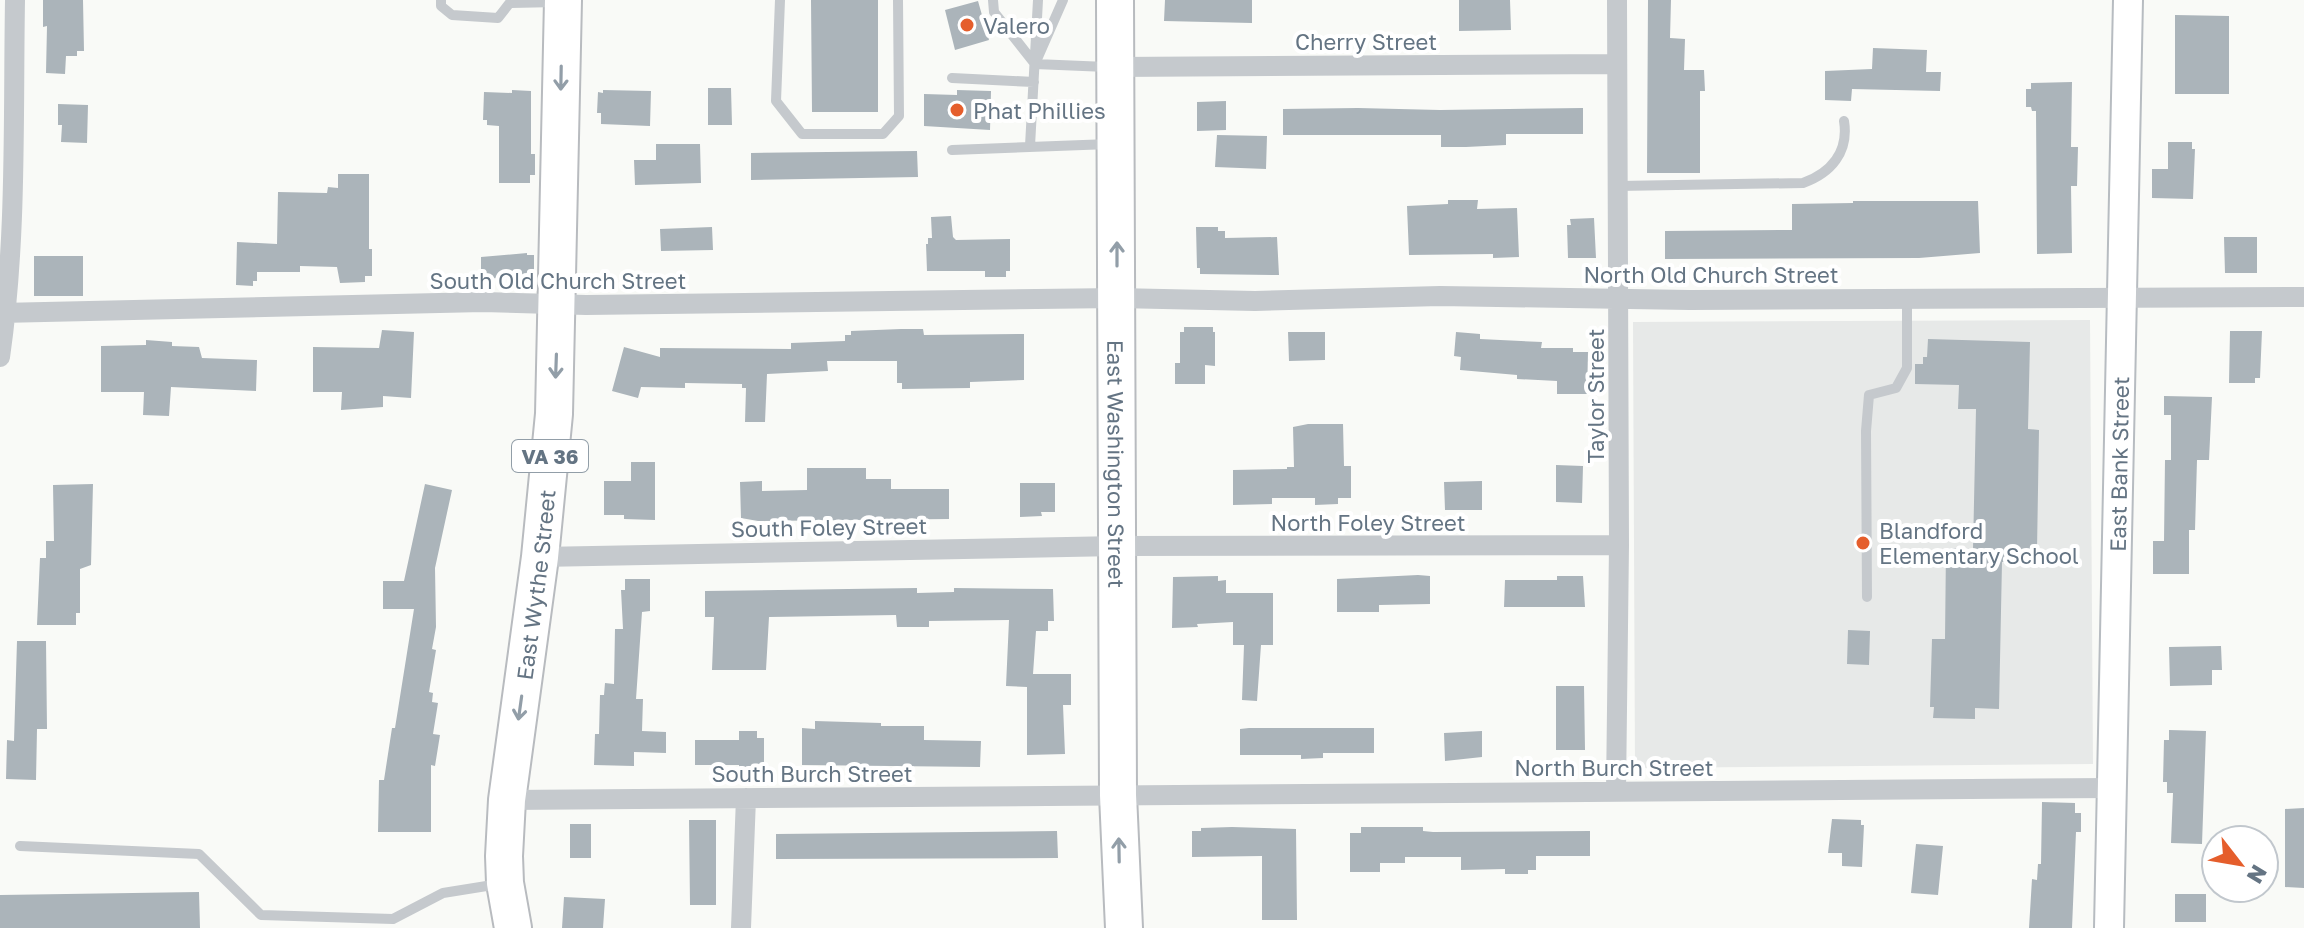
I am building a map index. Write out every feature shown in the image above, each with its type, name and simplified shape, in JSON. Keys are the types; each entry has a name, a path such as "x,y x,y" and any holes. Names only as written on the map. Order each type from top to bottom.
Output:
{"highway":[{"name":"East Washington Street","path":"1115,0 1118,795 1124,928"},
{"name":"East Wythe Street","path":"513,928 505,883 507,800 540,557 554,414 563,1"}],"street":[{"path":"0,357 11,228 15,0"},
{"name":"Taylor Street","path":"1616,791 1619,545 1617,0"},
{"name":"East Bank Street","path":"2109,928 2128,0"},
{"name":"Cherry Street","path":"1115,67 1617,64"},
{"name":"North Old Church Street","path":"1117,298 1255,301 1440,296 1690,300 2304,297"},
{"name":"South Old Church Street","path":"3,313 483,302 558,304 1117,298"},
{"name":"North Foley Street","path":"1118,546 1619,545"},
{"name":"South Foley Street","path":"540,557 1118,546"},
{"name":"North Burch Street","path":"1118,795 2111,788"},
{"name":"South Burch Street","path":"507,800 1118,795"},
{"path":"741,928 746,798"}],"lane":[{"path":"441,0 441,6 452,15 498,18 512,2 563,1"},
{"path":"780,0 776,101 802,134 883,134 899,116 898,0"},
{"path":"993,0 994,12 1035,64 1115,67"},
{"path":"1030,146 1038,0"},
{"path":"1035,64 1063,0"},
{"path":"952,78 1034,82"},
{"path":"1618,186 1803,183 1819,178 1841,153 1844,121"},
{"path":"952,150 1116,143"},
{"path":"1867,597 1866,431 1869,395 1896,388 1907,368 1907,298"},
{"path":"20,846 199,854 261,915 393,919 443,893 505,883"}],"shaded area":[{"name":"Blandford Elementary School","path":"2090,320 2093,764 1635,768 1633,322"}],"building":[{"path":"43,0 83,0 84,51 77,51 77,56 66,56 65,74 46,73 47,26 43,27"},
{"path":"811,0 878,0 878,112 812,112"},
{"path":"1165,0 1252,0 1252,23 1164,21"},
{"path":"1459,0 1510,0 1511,30 1459,31"},
{"path":"1648,0 1671,0 1670,38 1685,39 1684,70 1704,70 1705,91 1700,91 1700,173 1647,173"},
{"name":"Valero","path":"978,1 989,40 955,50 945,10"},
{"path":"2175,15 2229,16 2229,94 2175,94"},
{"path":"1873,48 1927,50 1926,72 1941,72 1940,91 1852,89 1851,101 1825,100 1825,71 1872,69"},
{"path":"2072,82 2071,147 2078,147 2077,186 2071,186 2072,253 2037,254 2036,111 2026,107 2026,89 2031,89 2031,83"},
{"path":"708,88 731,88 732,125 708,125"},
{"path":"512,90 531,91 531,154 535,154 535,175 530,175 530,183 499,183 499,126 487,125 487,120 483,120 484,92 512,93"},
{"path":"603,90 651,91 650,126 601,124 601,113 597,113 598,92 603,93"},
{"name":"Phat Phillies","path":"957,90 991,91 990,130 924,126 924,94 957,95"},
{"path":"1226,101 1226,130 1197,131 1197,102"},
{"path":"58,104 88,105 87,143 61,142"},
{"path":"1583,108 1583,134 1506,134 1506,145 1466,147 1441,147 1441,135 1283,135 1283,109"},
{"path":"1217,135 1267,136 1266,169 1215,167"},
{"path":"2168,142 2192,142 2192,149 2195,149 2193,199 2152,198 2152,169 2168,169"},
{"path":"656,144 700,144 701,183 635,185 634,160 656,160"},
{"path":"917,151 918,177 751,180 751,153"},
{"path":"338,174 369,174 372,276 365,276 365,282 340,283 337,267 300,266 300,272 257,272 257,281 253,281 253,286 236,285 237,242 277,244 278,192 327,193 328,187 338,188"},
{"path":"1448,200 1478,200 1477,209 1517,208 1519,257 1493,258 1493,254 1409,255 1407,206 1448,204"},
{"path":"1978,201 1980,253 1919,258 1665,259 1665,231 1792,230 1792,204"},
{"path":"951,216 956,240 1010,239 1010,271 1006,271 1006,277 985,277 985,271 927,271 926,244 928,238 932,238 931,217"},
{"path":"1594,218 1596,258 1568,258 1567,225 1571,225 1570,219"},
{"path":"712,227 713,250 661,251 660,229"},
{"path":"1196,227 1218,227 1218,231 1225,231 1225,238 1277,237 1279,275 1200,274 1200,268 1197,268"},
{"path":"2224,237 2257,237 2257,273 2225,273"},
{"path":"534,255 534,275 528,276 528,279 481,278 481,257"},
{"path":"34,256 83,256 83,296 34,296"},
{"path":"1184,327 1213,327 1215,332 1215,366 1205,365 1205,384 1175,384 1175,363 1180,363 1180,332 1184,332"},
{"path":"923,329 924,335 1024,334 1024,380 970,382 970,388 902,389 902,383 897,383 897,361 827,361 828,371 767,374 765,422 745,422 746,388 742,388 742,384 685,383 685,388 641,387 638,398 612,391 624,347 660,357 660,348 791,349 791,343 845,341 845,335 851,335 851,331"},
{"path":"382,330 414,332 411,398 383,396 383,407 341,410 342,392 313,392 313,347 379,348"},
{"path":"2230,331 2262,331 2260,378 2255,378 2255,383 2229,383"},
{"path":"1288,332 1325,332 1325,360 1289,361"},
{"path":"1456,332 1480,334 1480,339 1542,342 1541,348 1573,348 1573,352 1588,352 1587,394 1557,394 1557,381 1517,379 1517,375 1460,370 1461,357 1454,356"},
{"path":"1928,339 2030,342 2028,429 2039,430 2037,550 2011,550 2011,562 2002,562 1999,709 1975,708 1975,719 1933,718 1934,707 1930,707 1932,639 1945,639 1946,548 1973,549 1976,409 1958,409 1959,385 1915,384 1915,364 1923,364 1923,357 1927,357"},
{"path":"146,340 172,342 172,346 199,347 202,358 257,360 256,391 171,387 169,416 143,415 144,392 101,392 101,346 146,345"},
{"path":"2164,396 2212,397 2209,460 2197,460 2195,530 2189,530 2189,574 2153,574 2153,541 2164,541 2165,460 2171,460 2171,415 2164,415"},
{"path":"1343,424 1344,466 1351,466 1351,498 1338,498 1338,504 1315,505 1315,498 1272,498 1272,504 1233,505 1233,470 1294,467 1293,427"},
{"path":"631,462 655,462 655,520 604,515 604,481 631,481"},
{"path":"1556,465 1583,466 1582,503 1556,502"},
{"path":"807,468 866,468 866,479 891,479 891,489 949,489 949,519 758,521 741,518 740,482 762,481 762,491 807,490"},
{"path":"1482,481 1482,510 1445,510 1444,482"},
{"path":"1020,483 1055,483 1055,512 1020,517"},
{"path":"93,484 91,565 80,569 80,613 76,613 76,625 37,625 40,558 46,558 46,541 54,541 53,485"},
{"path":"425,484 452,490 435,568 436,627 432,649 436,650 429,692 433,693 432,702 438,703 433,734 440,735 435,766 431,765 431,832 378,832 379,780 384,780 392,728 395,728 414,609 383,609 383,581 404,581"},
{"path":"1218,576 1218,581 1226,580 1226,593 1273,593 1273,645 1261,645 1257,701 1242,700 1244,645 1233,645 1233,622 1172,628 1173,577"},
{"path":"1430,576 1430,604 1379,605 1379,612 1337,612 1337,579"},
{"path":"1557,576 1583,576 1585,607 1504,607 1505,580 1557,580"},
{"path":"625,579 650,579 650,611 642,612 636,699 643,699 642,731 666,732 666,753 634,752 634,766 594,765 600,695 604,695 605,683 614,684 615,629 623,629 621,590 625,590"},
{"path":"917,588 917,593 954,592 954,588 1053,589 1054,621 1048,621 1048,631 1036,631 1033,674 1071,674 1071,705 1063,705 1065,754 1027,755 1027,687 1006,686 1009,620 929,621 929,627 897,627 896,615 769,617 766,670 712,670 714,617 705,617 705,591"},
{"path":"1848,630 1870,631 1869,665 1847,664"},
{"path":"17,641 46,641 47,729 37,729 36,780 6,779 7,740 14,741"},
{"path":"2221,646 2222,670 2212,670 2212,685 2170,686 2169,647"},
{"path":"1556,686 1584,686 1585,750 1556,750"},
{"path":"815,721 924,726 924,740 981,741 980,767 802,765 802,728 815,729"},
{"path":"1374,728 1374,753 1323,753 1323,758 1301,759 1301,755 1240,755 1240,729"},
{"path":"2169,730 2206,731 2200,844 2171,843 2173,793 2167,793 2167,782 2163,782 2164,740 2169,740"},
{"path":"739,731 757,731 757,738 764,738 764,769 739,769 739,765 695,765 695,740 739,740"},
{"path":"1482,731 1482,757 1445,761 1444,733"},
{"path":"2042,802 2075,803 2075,813 2081,813 2081,832 2076,832 2072,928 2029,928 2032,879 2037,880 2038,864 2041,864"},
{"path":"2304,808 2304,888 2285,887 2285,809"},
{"path":"1832,819 1861,820 1861,825 1864,825 1862,867 1842,866 1842,853 1828,853"},
{"path":"689,820 716,820 716,905 690,905"},
{"path":"570,824 591,824 591,858 570,858"},
{"path":"1232,827 1296,829 1297,920 1262,920 1262,856 1192,857 1192,831"},
{"path":"1361,827 1423,827 1423,831 1433,832 1590,831 1590,856 1536,856 1536,870 1528,870 1528,874 1505,874 1505,869 1461,870 1461,857 1405,857 1405,863 1380,863 1380,872 1350,872 1350,833 1361,833"},
{"path":"1057,831 1058,858 776,859 776,834"},
{"path":"1916,844 1943,846 1938,895 1911,893"},
{"path":"199,892 200,928 0,928 0,895"},
{"path":"2175,894 2200,894 2200,904 2206,904 2206,922 2175,922"},
{"path":"564,897 605,899 603,928 562,928"}],"place":[{"name":"Valero","path":"967,25"},
{"name":"Phat Phillies","path":"957,110"},
{"name":"Blandford Elementary School","path":"1863,543"}]}
